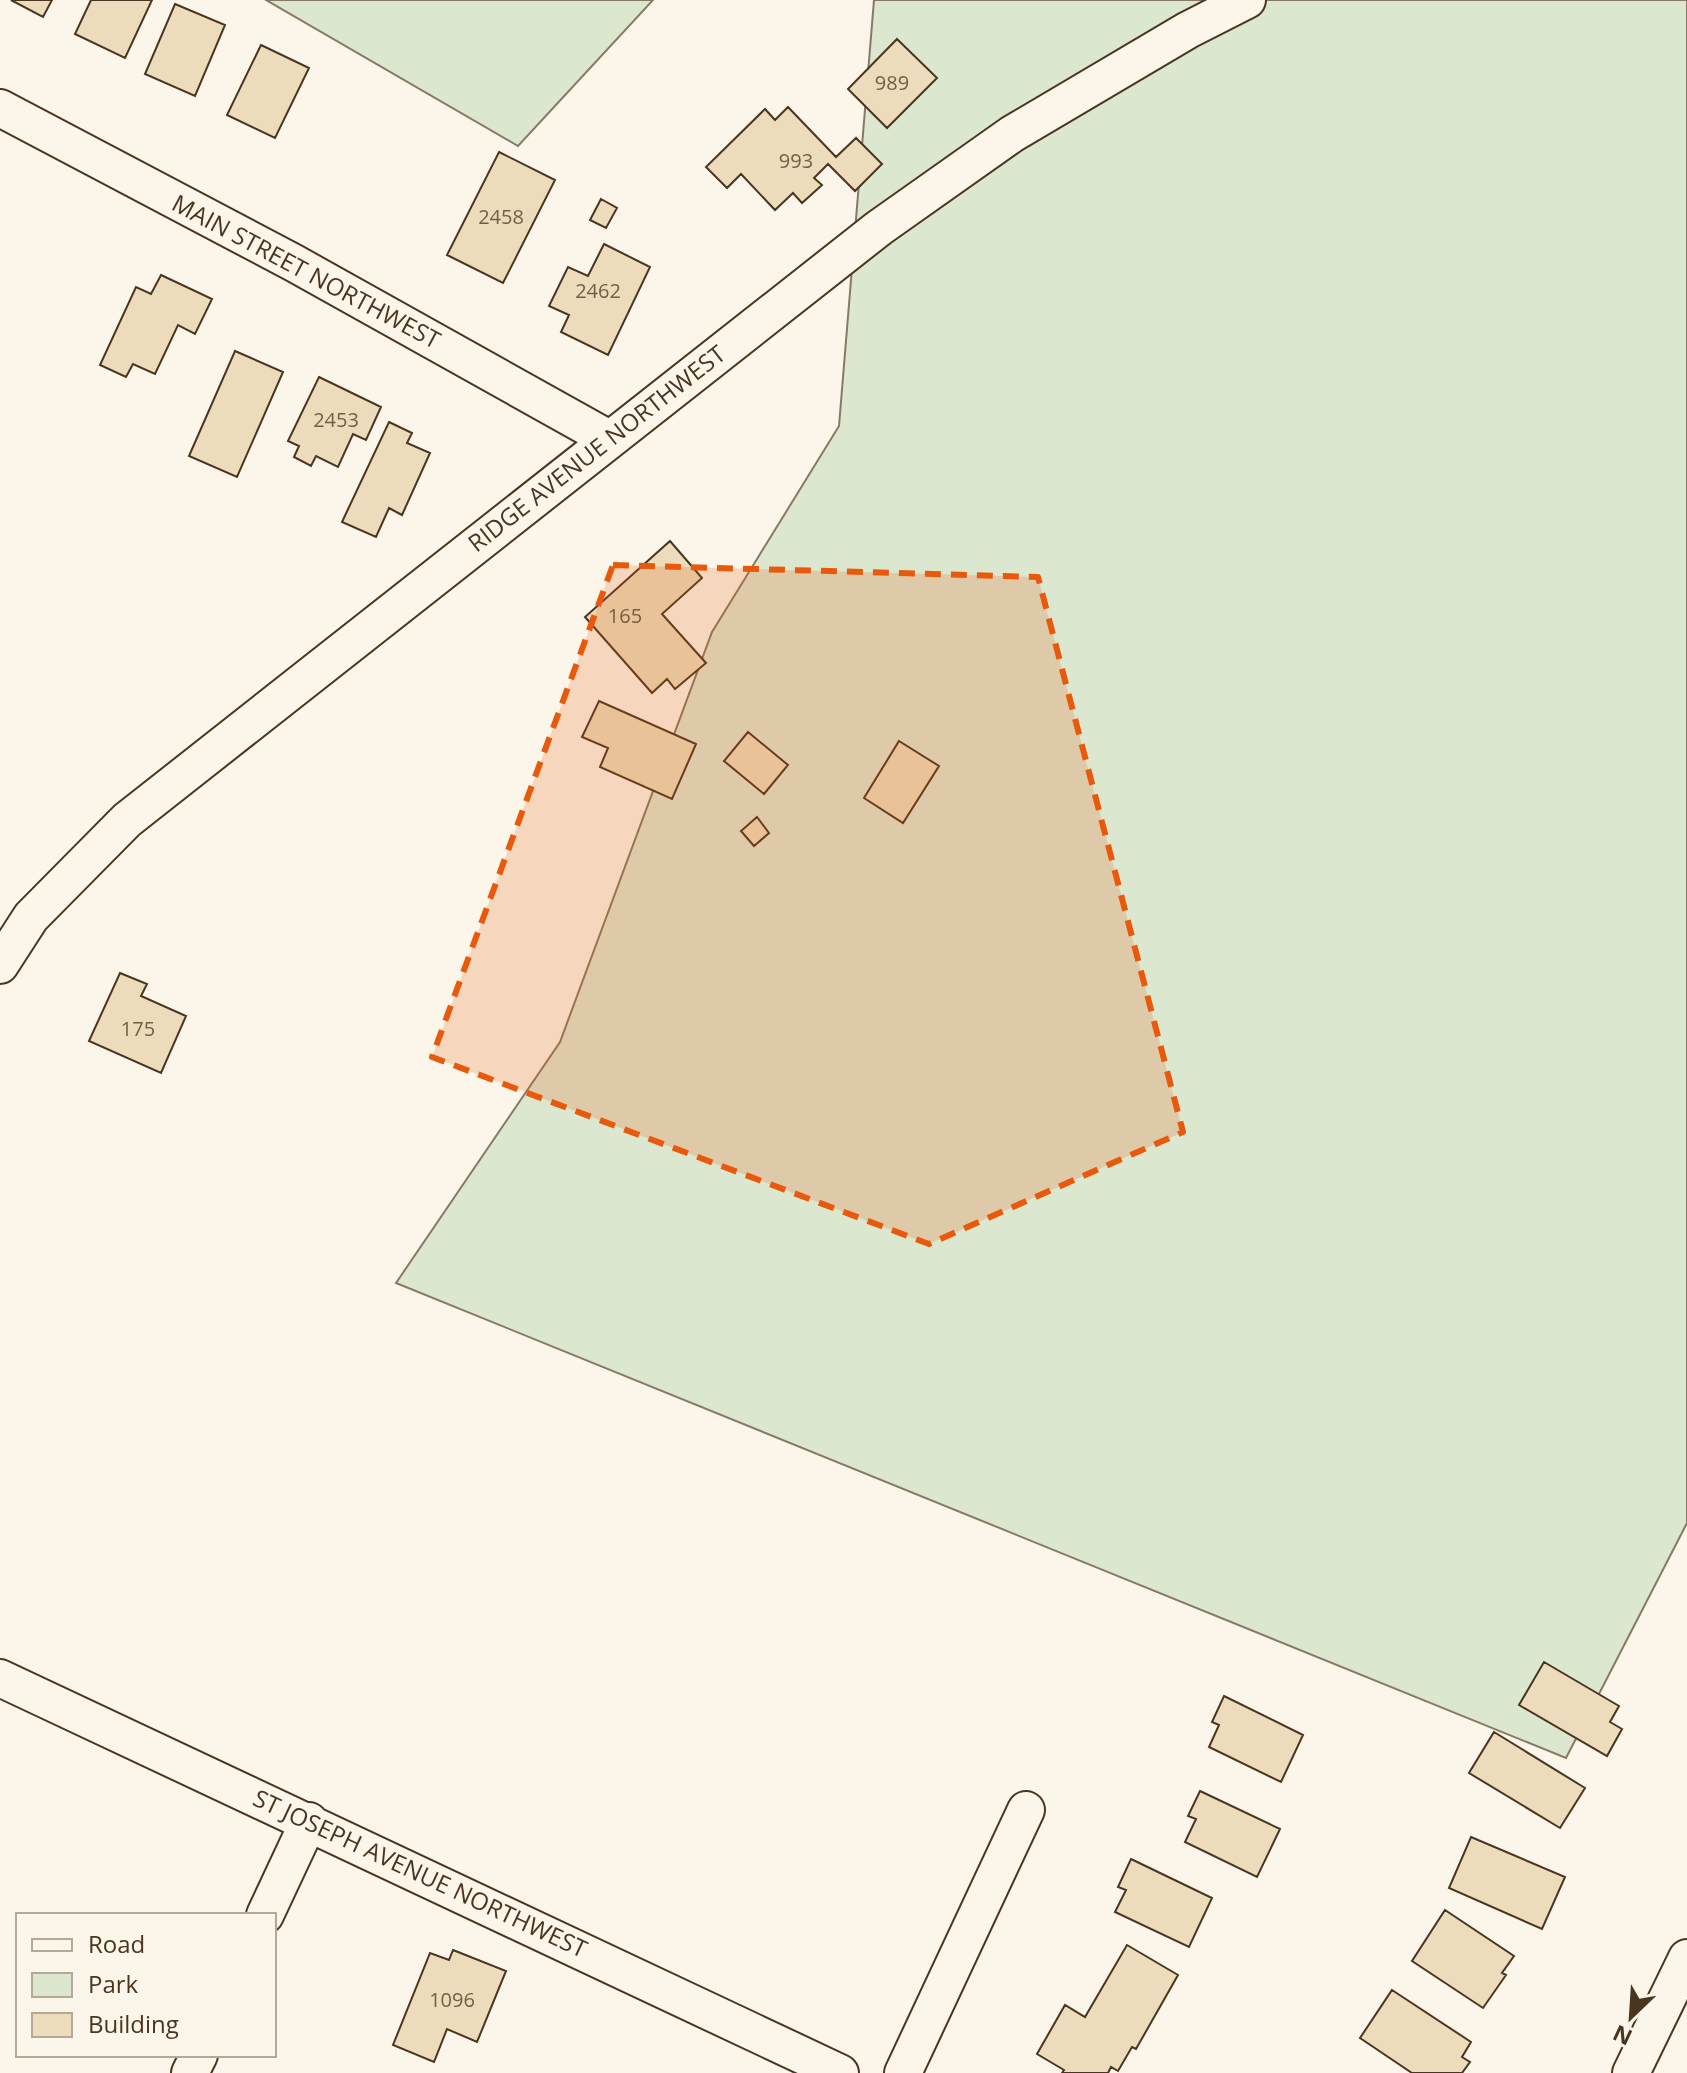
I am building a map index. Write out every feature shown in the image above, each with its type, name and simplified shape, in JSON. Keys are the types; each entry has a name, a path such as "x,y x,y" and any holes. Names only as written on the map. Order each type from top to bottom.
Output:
{"street":[{"name":"RIDGE AVENUE NORTHWEST","path":"0,965 31,917 127,820 879,228 1012,134 1188,30 1247,0"},
{"name":"MAIN STREET NORTHWEST","path":"0,108 294,263 609,439"},
{"name":"ST JOSEPH AVENUE NORTHWEST","path":"0,1678 840,2073"},
{"path":"903,2073 1026,1810"},
{"path":"266,1913 309,1821"},
{"path":"1631,2073 1687,1958"}],"highlighted area":[{"path":"613,565 1038,577 1183,1132 929,1244 432,1057"}],"green space":[{"path":"266,0 653,0 518,146"},
{"path":"874,0 1687,0 1687,1523 1566,1758 396,1283 560,1042 712,632 839,426"}],"building":[{"path":"11,0 52,0 43,17"},
{"path":"91,0 152,0 125,58 75,34"},
{"path":"175,4 225,25 195,96 145,74"},
{"path":"897,39 937,78 887,128 848,89"},
{"path":"261,45 309,68 275,138 227,115"},
{"path":"788,107 836,157 856,138 882,164 855,191 828,164 814,178 822,185 802,203 793,193 775,210 741,174 727,188 706,167 765,109 775,120"},
{"path":"499,152 555,180 503,283 447,255"},
{"path":"601,199 617,208 606,228 590,220"},
{"path":"604,244 650,267 608,355 561,332 569,315 549,306 568,267 588,276"},
{"path":"161,275 212,299 195,334 178,325 155,374 133,364 126,377 100,365 136,287 151,294"},
{"path":"235,351 283,372 237,477 189,456"},
{"path":"319,377 381,407 366,440 353,434 338,467 316,456 311,466 294,457 299,446 288,441"},
{"path":"389,422 412,433 407,443 430,453 402,515 389,508 376,537 342,522"},
{"path":"670,541 702,578 662,614 706,663 675,689 667,679 652,693 585,617"},
{"path":"599,701 696,744 672,799 600,767 608,748 582,737"},
{"path":"748,732 788,765 764,794 724,761"},
{"path":"899,741 939,766 903,823 864,798"},
{"path":"757,817 769,833 754,846 741,831"},
{"path":"120,973 147,984 141,996 186,1016 161,1073 89,1041"},
{"path":"1544,1662 1619,1706 1610,1722 1622,1729 1607,1756 1519,1705"},
{"path":"1224,1696 1303,1735 1281,1782 1209,1747 1219,1725 1212,1722"},
{"path":"1494,1732 1585,1788 1560,1828 1469,1773"},
{"path":"1200,1791 1280,1829 1257,1877 1185,1842 1196,1819 1188,1816"},
{"path":"1471,1837 1565,1877 1542,1929 1449,1888"},
{"path":"1131,1859 1212,1898 1189,1947 1115,1912 1126,1890 1118,1887"},
{"path":"1445,1910 1514,1956 1502,1973 1506,1975 1483,2008 1412,1961"},
{"path":"1127,1945 1178,1975 1136,2049 1132,2047 1118,2071 1111,2067 1108,2073 1062,2073 1064,2070 1037,2054 1065,2005 1085,2017"},
{"path":"453,1950 506,1971 477,2042 447,2029 434,2062 393,2045 430,1953 449,1960"},
{"path":"1392,1990 1471,2042 1462,2057 1470,2062 1462,2073 1412,2073 1360,2038"}]}
